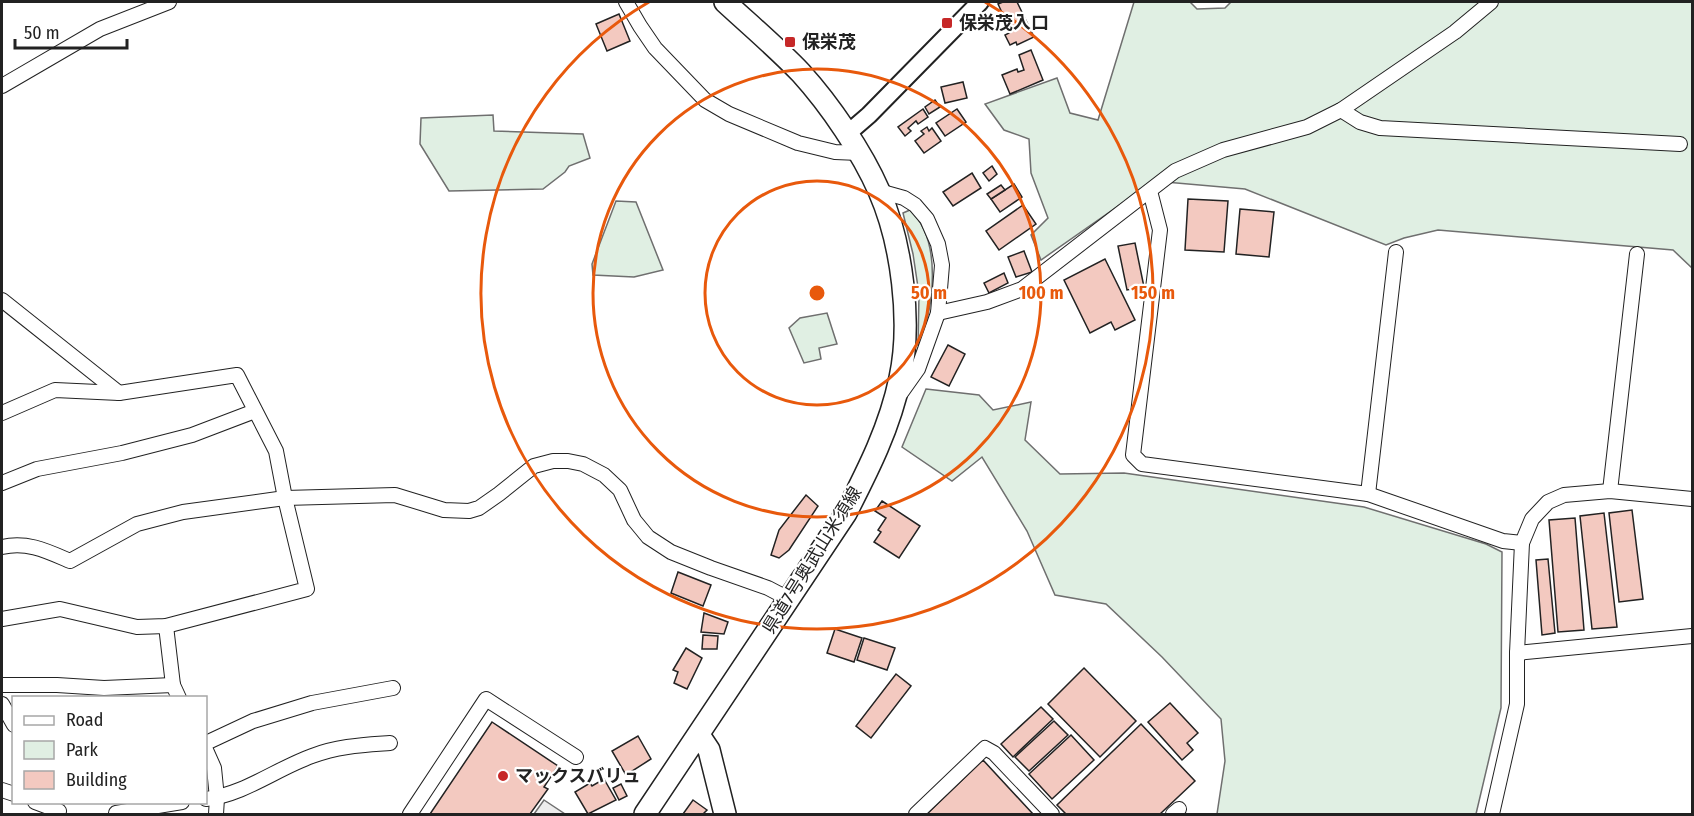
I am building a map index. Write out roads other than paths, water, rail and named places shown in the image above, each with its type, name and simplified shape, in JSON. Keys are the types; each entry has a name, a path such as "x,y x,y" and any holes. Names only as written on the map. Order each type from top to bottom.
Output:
{"main road":[{"name":"県道7号奥武山米須線","path":"645,814 846,513 884,434 901,377 905,311 903,288 896,246 879,191 847,134 826,104 800,73 725,2"},
{"path":"699,735 709,750 725,814"}],"street":[{"path":"2,86 100,29 169,2"},
{"path":"626,2 655,48 705,100 729,114 798,143 835,152 858,153"},
{"path":"847,134 869,115 980,2"},
{"path":"938,313 987,302 1022,289 1175,171 1223,150 1307,127 1341,110 1455,32 1491,2"},
{"path":"1341,110 1360,122 1380,128 1680,144"},
{"path":"879,191 904,198 927,219 938,244 942,265 938,313 918,369 894,402"},
{"path":"1150,191 1160,230 1133,455 1142,465 1368,494 1503,541 1522,543"},
{"path":"1368,494 1396,252"},
{"path":"1610,491 1637,254"},
{"path":"2,300 119,393"},
{"path":"2,413 55,390 119,393 237,375 276,451 307,589 166,626 137,627 60,609 2,619"},
{"path":"2,483 38,469 122,453 192,435 255,411"},
{"path":"2,547 39,547 70,561 137,524 183,512 285,498 395,495 444,510 469,511 499,494 534,466 553,461 568,461 583,464 604,475 620,490 634,520 648,537 671,552 768,588 789,599"},
{"path":"1492,814 1517,704 1522,543 1532,519 1548,502 1564,495 1610,491 1692,499"},
{"path":"2,685 57,685 176,691 166,626"},
{"path":"1517,653 1692,636"},
{"path":"207,743 253,721 312,703 393,688"},
{"path":"410,814 486,699 576,757"},
{"path":"2,704 12,722"},
{"path":"211,799 248,788 312,756 348,746 390,743"},
{"path":"916,814 986,748 994,753 1052,814"},
{"path":"207,752 214,768 211,799 216,814"},
{"path":"42,804 58,809"},
{"path":"116,813 170,804"}],"place":[{"name":"保栄茂入口","path":"947,23"},
{"name":"保栄茂","path":"790,42"},
{"name":"マックスバリュ","path":"503,776"}]}
